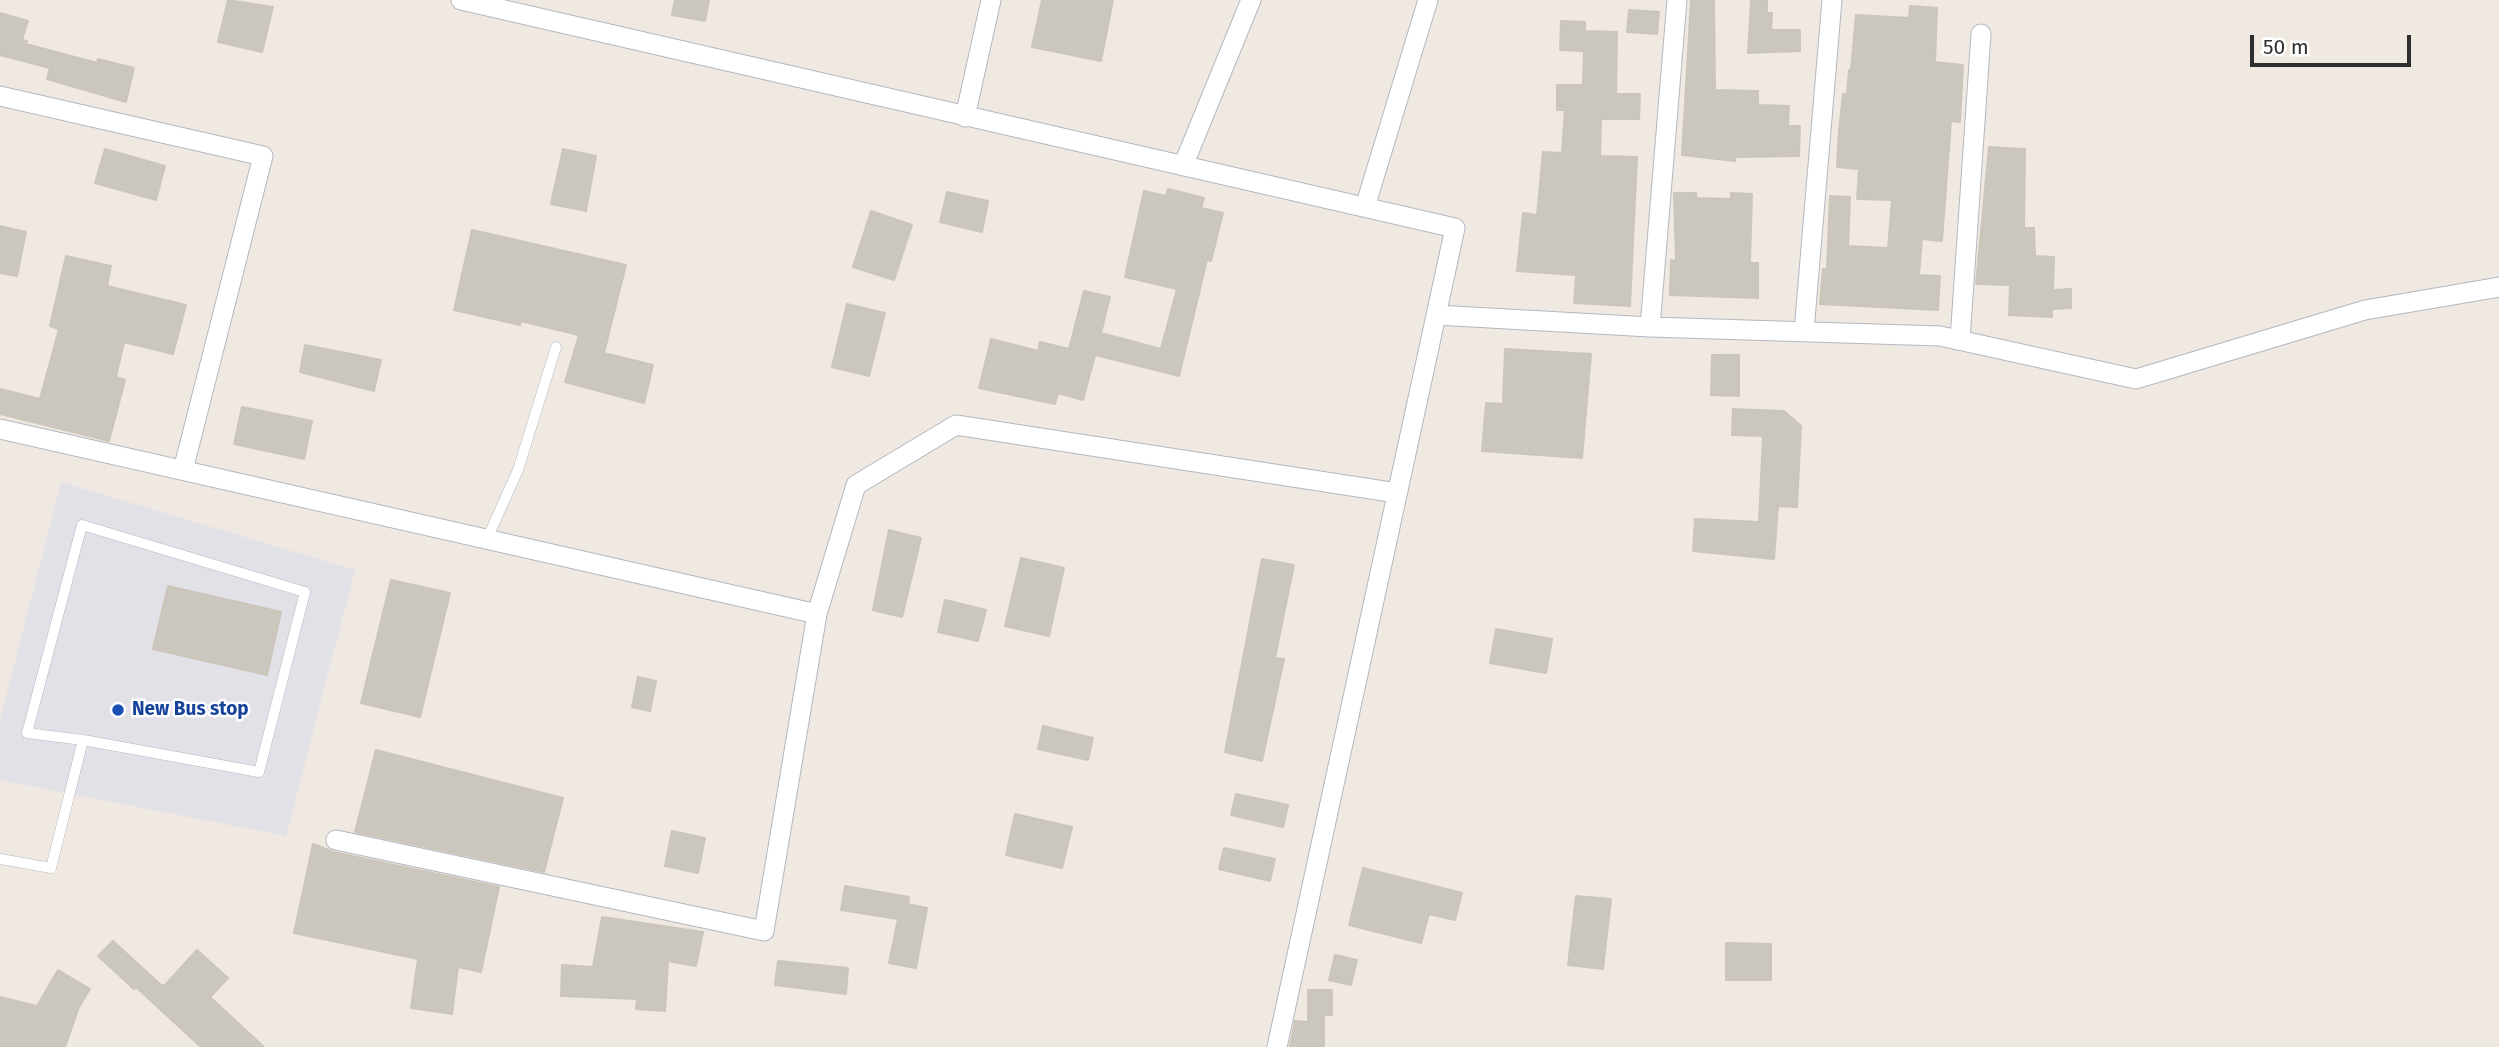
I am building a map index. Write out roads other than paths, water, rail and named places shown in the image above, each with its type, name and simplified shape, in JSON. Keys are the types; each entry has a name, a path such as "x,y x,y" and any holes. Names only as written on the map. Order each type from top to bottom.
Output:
{"street":[{"path":"461,0 1455,228 1277,1047"},
{"path":"965,117 991,0"},
{"path":"1183,166 1251,0"},
{"path":"1365,207 1428,0"},
{"path":"1650,327 1676,0"},
{"path":"1804,331 1832,0"},
{"path":"1960,340 1981,34"},
{"path":"0,96 263,156 183,470"},
{"path":"1436,315 1650,327 1940,336 2136,379 2365,310 2499,287"},
{"path":"336,840 764,931 817,614 856,485 956,425 1397,493"},
{"path":"0,429 817,614"}],"lane":[{"path":"487,539 518,470 556,346"},
{"path":"82,525 305,592 259,772 83,740 27,733 82,525"},
{"path":"0,859 51,868 83,740"}],"place":[{"name":"New Bus stop","path":"118,710"}]}
